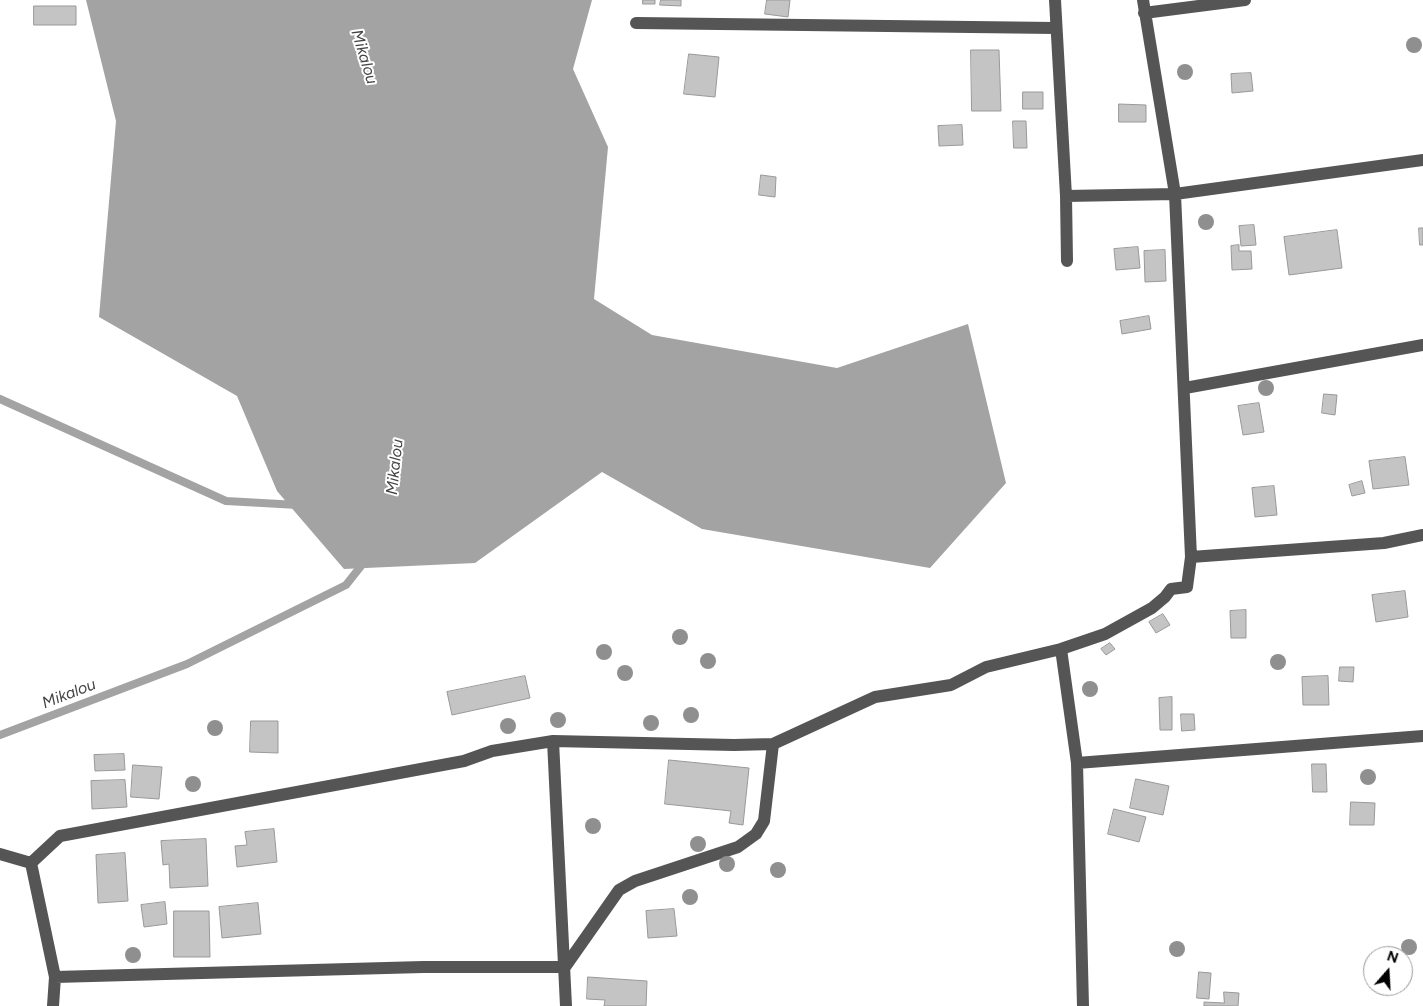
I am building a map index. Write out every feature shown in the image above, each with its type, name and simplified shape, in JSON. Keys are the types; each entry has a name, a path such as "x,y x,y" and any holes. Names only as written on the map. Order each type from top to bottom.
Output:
{"street":[{"path":"1055,0 1066,196 1067,260"},
{"path":"31,863 60,836 454,762 492,751 553,741 734,745 773,744 875,697 952,685 991,665 1061,650 1104,634 1152,608 1165,598 1171,589 1187,587 1191,557 1175,194 1144,6 1245,0"},
{"path":"636,23 1056,28"},
{"path":"1066,196 1175,194 1423,160"},
{"path":"1185,388 1423,345"},
{"path":"1191,557 1384,543 1423,535"},
{"path":"1061,650 1076,763 1084,1006"},
{"path":"1076,763 1423,736"},
{"path":"553,741 566,1006"},
{"path":"565,967 619,890 635,881 738,847 756,834 764,820 773,744"},
{"path":"0,854 31,863"},
{"path":"31,863 55,977 53,1006"},
{"path":"55,977 423,967 565,967"}],"water":[{"path":"86,0 592,0 573,69 608,147 594,299 652,335 837,368 968,324 1006,483 930,568 702,529 602,472 475,563 344,569 277,491 237,396 99,317 116,121"}],"building":[{"path":"643,0 655,0 655,4 643,4"},
{"path":"661,0 681,0 681,6 660,5"},
{"path":"767,0 790,0 788,17 765,14"},
{"path":"34,6 76,6 76,25 34,25"},
{"path":"971,50 999,50 1001,111 972,111"},
{"path":"689,54 719,57 715,97 684,94"},
{"path":"1251,73 1253,91 1232,93 1231,74"},
{"path":"1023,92 1043,92 1043,109 1023,109"},
{"path":"1119,104 1146,105 1146,122 1119,122"},
{"path":"1013,121 1026,121 1027,148 1014,148"},
{"path":"962,125 963,145 939,146 938,126"},
{"path":"761,175 776,177 775,197 759,195"},
{"path":"1254,225 1256,245 1241,246 1239,226"},
{"path":"1419,228 1423,228 1423,245 1420,245"},
{"path":"1337,230 1342,268 1289,275 1284,237"},
{"path":"1239,245 1239,251 1251,251 1252,269 1232,270 1231,246"},
{"path":"1138,247 1140,268 1116,270 1114,249"},
{"path":"1165,250 1166,281 1145,282 1144,251"},
{"path":"1149,316 1151,329 1122,334 1120,321"},
{"path":"1324,394 1337,395 1335,415 1322,413"},
{"path":"1259,403 1264,432 1243,435 1238,406"},
{"path":"1405,457 1409,485 1373,489 1369,461"},
{"path":"1362,481 1365,493 1352,496 1349,485"},
{"path":"1274,486 1277,515 1255,517 1252,488"},
{"path":"1405,591 1408,617 1376,622 1372,595"},
{"path":"1246,610 1246,638 1231,638 1230,611"},
{"path":"1163,614 1170,625 1156,633 1149,622"},
{"path":"1110,643 1115,649 1106,655 1101,649"},
{"path":"1340,667 1354,667 1353,682 1339,681"},
{"path":"525,676 530,698 452,715 447,692"},
{"path":"1328,676 1329,705 1303,705 1302,677"},
{"path":"1172,697 1172,730 1160,730 1159,698"},
{"path":"1181,714 1194,714 1195,730 1182,731"},
{"path":"251,721 278,721 278,753 250,752"},
{"path":"124,754 125,770 95,771 94,755"},
{"path":"669,760 749,768 743,825 729,823 731,811 665,804"},
{"path":"1312,764 1326,764 1327,792 1313,792"},
{"path":"133,765 162,767 159,799 131,797"},
{"path":"1136,779 1169,786 1163,815 1130,808"},
{"path":"125,780 127,807 92,809 91,781"},
{"path":"1351,802 1375,803 1374,825 1350,825"},
{"path":"1114,809 1146,817 1139,842 1108,834"},
{"path":"274,829 277,862 237,867 235,846 247,845 245,832"},
{"path":"206,839 208,886 170,888 169,864 163,865 161,841"},
{"path":"125,853 128,901 98,903 96,855"},
{"path":"165,902 167,924 144,927 141,905"},
{"path":"258,903 261,934 222,938 219,907"},
{"path":"674,909 677,936 648,938 646,911"},
{"path":"174,911 209,911 210,957 174,957"},
{"path":"1199,972 1211,973 1209,999 1197,998"},
{"path":"588,977 647,981 646,1006 604,1006 605,1000 587,999"},
{"path":"1224,992 1239,993 1238,1006 1204,1006 1204,1002 1224,1003"}],"waterway":[{"path":"0,399 226,501 298,505"},
{"name":"Mikalou","path":"0,735 187,664 346,585 365,561"}]}
